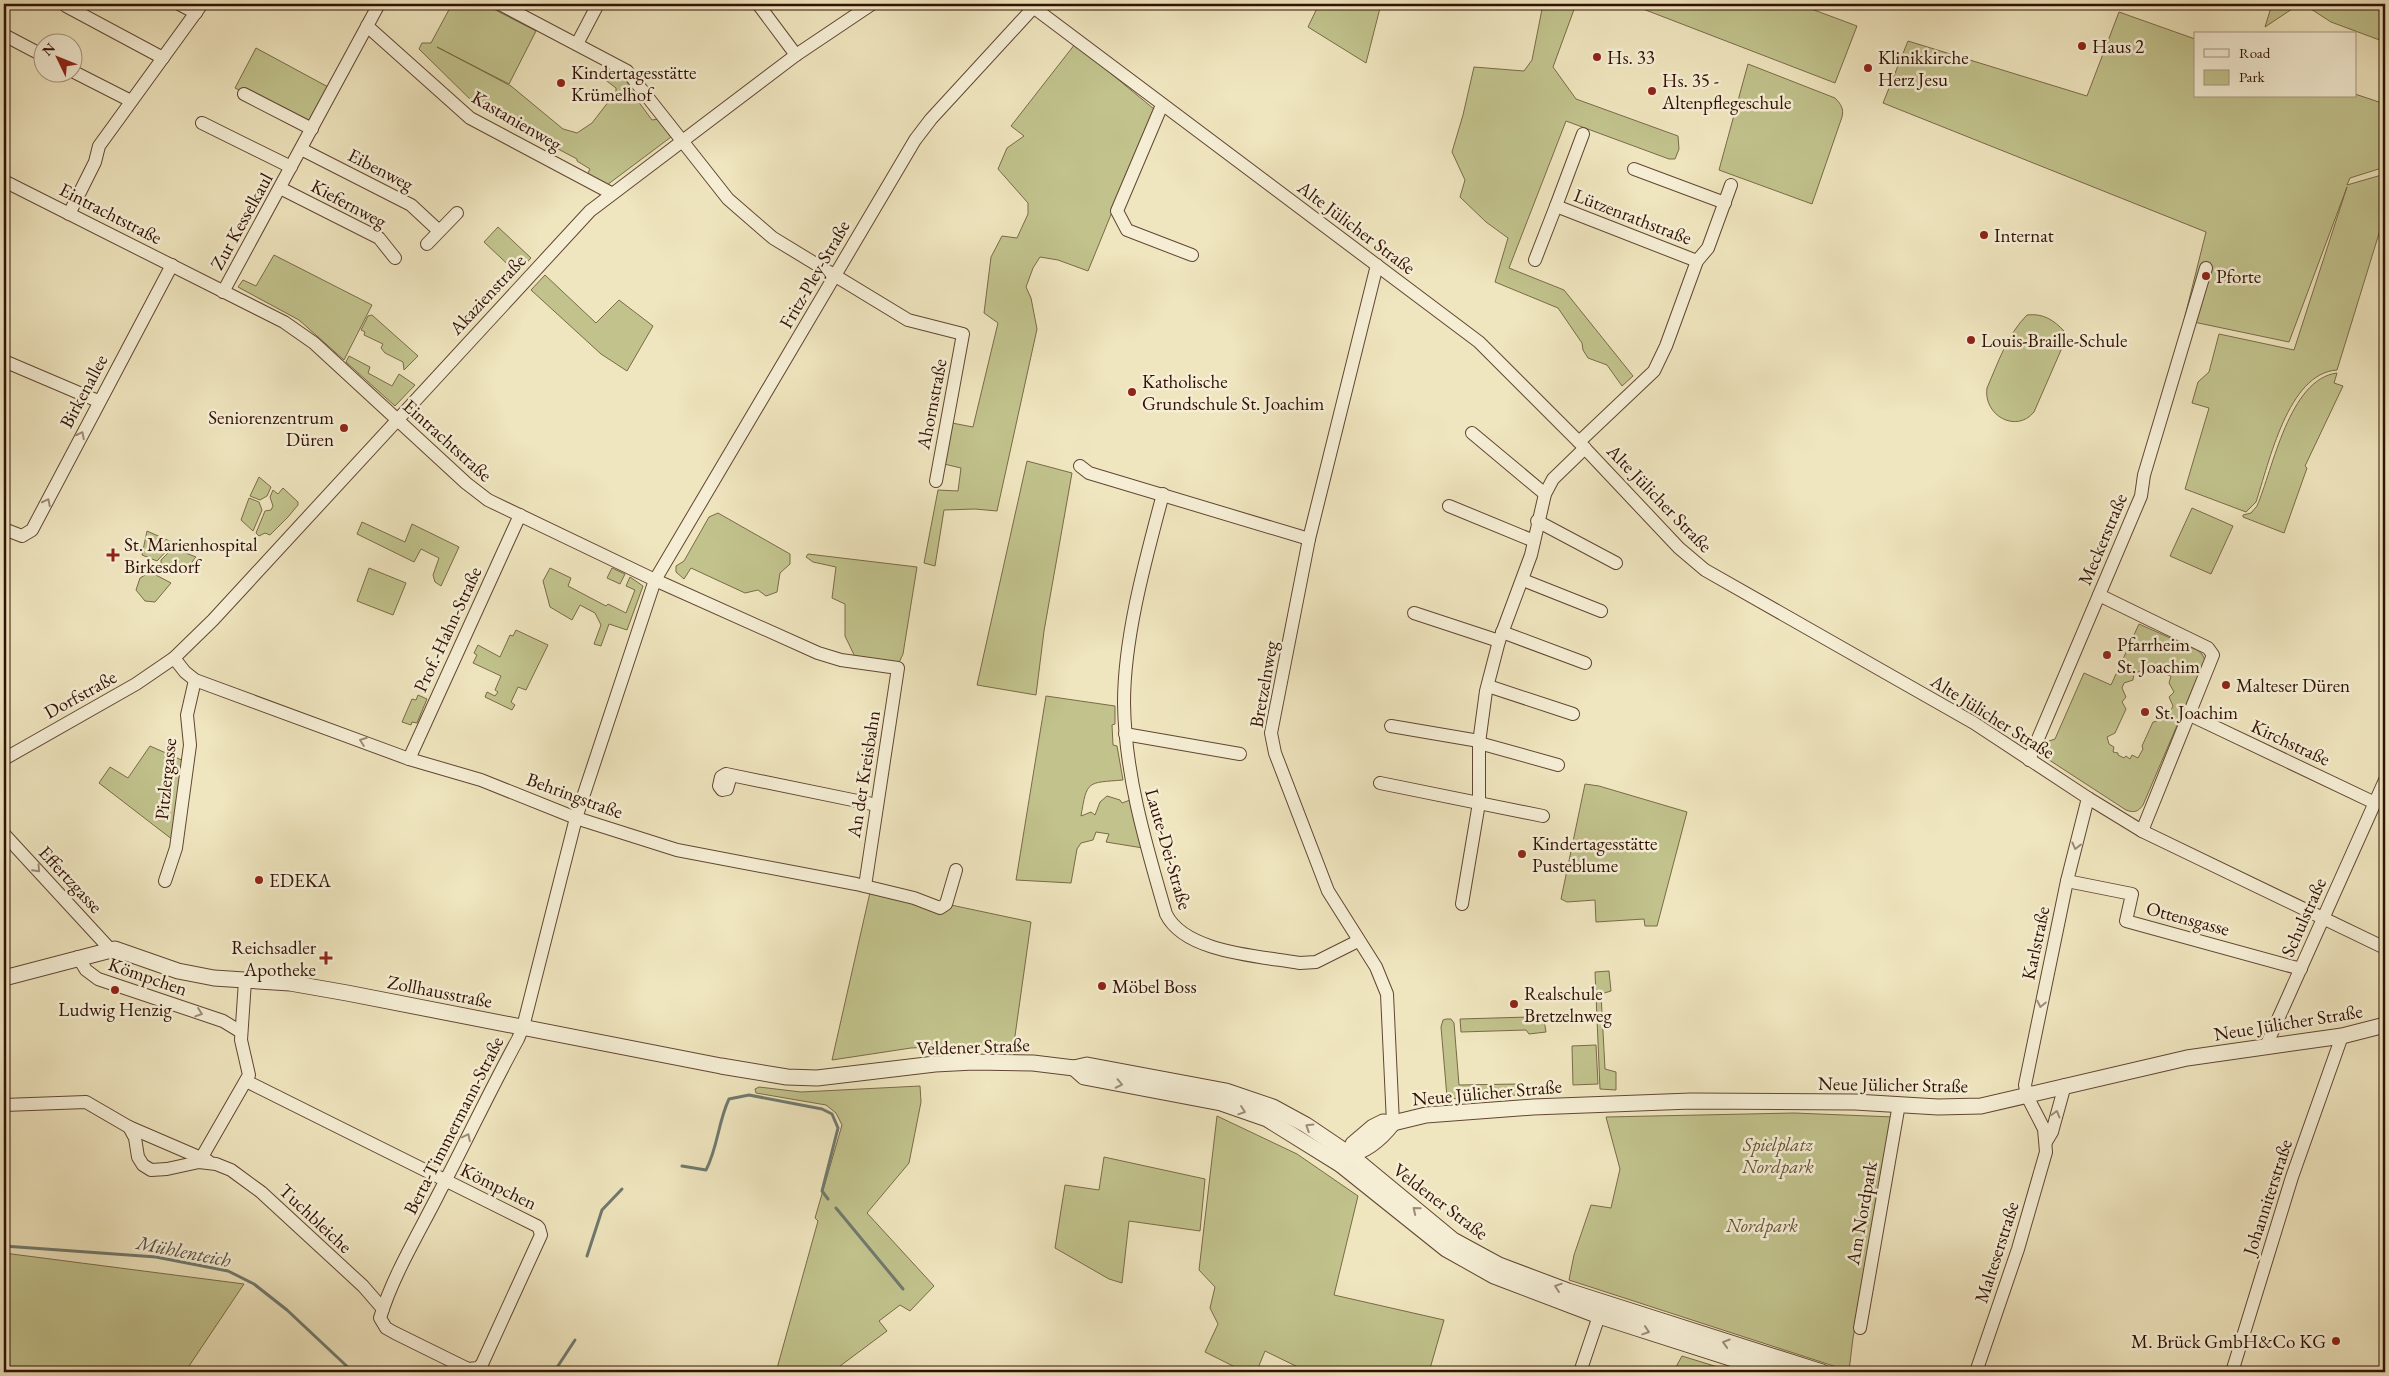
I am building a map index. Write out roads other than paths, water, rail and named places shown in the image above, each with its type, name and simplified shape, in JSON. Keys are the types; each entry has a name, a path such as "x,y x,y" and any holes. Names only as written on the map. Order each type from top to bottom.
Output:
{"street":[{"path":"69,214 96,162 98,146 199,8 179,4"},
{"name":"Zur Kesselkaul","path":"224,292 379,4"},
{"name":"Ahornstraße","path":"500,4 627,71 728,199 773,238 833,277 908,320 969,335 936,481"},
{"path":"577,44 598,4"},
{"path":"758,4 796,55"},
{"name":"Akazienstraße","path":"174,658 208,626 574,227 612,193 796,55 872,4"},
{"path":"66,6 164,58"},
{"name":"Alte Jülicher Straße","path":"1031,6 1479,342 1582,445 1679,548 1705,570 1974,724 2142,831 2385,948"},
{"name":"Fritz-Pley-Straße","path":"655,580 833,277 925,126 1031,6"},
{"name":"Kastanienweg","path":"367,26 470,118 612,193"},
{"path":"4,35 32,50"},
{"path":"82,76 131,101"},
{"path":"244,94 312,129"},
{"path":"1162,105 1118,211 1127,230 1192,255"},
{"name":"Zur Kesselkaul","path":"202,123 291,167"},
{"name":"Lützenrathstraße","path":"1535,260 1583,134"},
{"name":"Eibenweg","path":"301,149 411,205 439,231"},
{"path":"1634,169 1725,203"},
{"name":"Eintrachtstraße","path":"4,181 172,265 298,331 314,343 477,493 655,580 818,653 841,660 898,668"},
{"name":"Lützenrathstraße","path":"1462,904 1479,803 1479,742 1488,686 1500,636 1522,580 1534,541 1537,521 1545,494 1553,479 1582,445 1654,371 1666,346 1697,261 1708,248 1731,185"},
{"name":"Kiefernweg","path":"280,188 379,238 395,258"},
{"name":"Lützenrathstraße","path":"1556,206 1697,261"},
{"path":"427,244 457,213"},
{"name":"Birkenallee","path":"4,529 18,535 28,534 36,524 98,401 172,265"},
{"name":"Bretzelnweg","path":"1377,265 1310,539 1271,733 1272,742 1328,891 1376,967 1386,994 1393,1123"},
{"name":"Meckerstraße","path":"2030,760 2141,496 2144,475 2206,268"},
{"path":"4,361 98,401"},
{"path":"1472,433 1545,494"},
{"path":"1080,466 1089,473 1310,539"},
{"name":"Laute-Dei-Straße","path":"1163,494 1133,623 1126,670 1125,734 1132,788 1151,862 1171,924 1195,942 1206,946 1300,963 1316,962 1358,941"},
{"path":"1449,506 1534,541"},
{"name":"Prof.-Hahn-Straße","path":"409,758 520,515"},
{"path":"1537,521 1616,563"},
{"name":"Berta-Timmermann-Straße","path":"383,1309 523,1027 576,818 655,580"},
{"path":"1522,580 1601,611"},
{"path":"2099,595 2208,648 2212,652 2212,660 2142,831"},
{"path":"1414,613 1500,636 1585,663"},
{"name":"Behringstraße","path":"174,658 185,672 196,680 409,758 481,780 576,818 677,850 865,886 914,898 940,908 946,904 956,870"},
{"name":"Dorfstraße","path":"4,759 136,684 174,658"},
{"name":"An der Kreisbahn","path":"865,886 898,668"},
{"name":"Pitzlergasse","path":"165,881 176,848 190,745 187,715 196,680"},
{"path":"1488,686 1573,714"},
{"name":"Kirchstraße","path":"2190,715 2380,801"},
{"path":"1391,726 1479,742 1558,765"},
{"path":"1125,734 1240,754"},
{"path":"731,775 877,804"},
{"name":"Schulstraße","path":"2266,1046 2322,919 2380,801 2385,780"},
{"path":"1380,782 1544,816"},
{"name":"Karlstraße","path":"2027,1096 2026,1078 2068,881 2088,798"},
{"name":"Effertzgasse","path":"4,834 110,949"},
{"name":"Ottensgasse","path":"2068,881 2132,894 2126,921 2301,968"},
{"name":"Zollhausstraße","path":"4,978 110,949 121,950 191,974 319,988 778,1076 817,1078 873,1072"},
{"name":"Kömpchen","path":"78,957 86,970 98,979 223,1021 241,1032"},
{"path":"201,1160 246,1081 249,1071 240,1040 245,981"},
{"name":"Neue Jülicher Straße","path":"1345,1159 1368,1147 1393,1123 1426,1114 1550,1106 1691,1101 1855,1102 1946,1107 1982,1106 2065,1085 2187,1058 2342,1036 2385,1025"},
{"name":"Johanniterstraße","path":"2232,1372 2292,1177 2342,1036"},
{"name":"Veldener Straße","path":"873,1072 935,1064 974,1062 1033,1063 1074,1068 1087,1065 1226,1091 1273,1108 1306,1125 1345,1159 1453,1240 1498,1265 1602,1309 1774,1372"},
{"name":"Kömpchen","path":"246,1081 537,1226 541,1232 482,1364 478,1368 468,1370 395,1333 382,1324 380,1318 383,1309"},
{"name":"Malteserstraße","path":"2046,1142 2052,1132 2065,1085"},
{"name":"Malteserstraße","path":"1976,1372 2018,1249 2046,1152 2046,1142 2040,1118 2027,1096"},
{"name":"Tuchbleiche","path":"4,1105 86,1102 130,1127 201,1160 231,1170 261,1192 363,1286 383,1309"},
{"name":"Am Nordpark","path":"1860,1328 1899,1104"},
{"name":"Tuchbleiche","path":"130,1127 135,1138 138,1158 143,1165 151,1170 167,1169 201,1160"},
{"path":"1580,1372 1602,1309"},
{"name":"Veldener Straße","path":"1602,1309 1822,1372"}],"waterway":[{"name":"Mühlenteich","path":"682,1166 706,1170 729,1099 749,1095 822,1109 832,1114 838,1128 822,1191 828,1199"},
{"name":"Mühlenteich","path":"587,1256 602,1210 622,1189"},
{"name":"Mühlenteich","path":"836,1208 903,1289"},
{"name":"Mühlenteich","path":"4,1246 156,1257 228,1271 254,1284 287,1310 353,1372"},
{"name":"Mühlenteich","path":"554,1372 575,1340"}],"place":[{"name":"Haus 2","path":"2082,46"},
{"name":"Hs. 33","path":"1597,57"},
{"name":"Klinikkirche Herz Jesu","path":"1868,68"},
{"name":"Kindertagesstätte Krümelhof","path":"561,83"},
{"name":"Hs. 35 - Altenpflegeschule","path":"1652,91"},
{"name":"Internat","path":"1984,235"},
{"name":"Pforte","path":"2206,276"},
{"name":"Louis-Braille-Schule","path":"1971,340"},
{"name":"Katholische Grundschule St. Joachim","path":"1132,392"},
{"name":"Seniorenzentrum Düren","path":"344,428"},
{"name":"St. Marienhospital Birkesdorf","path":"113,555"},
{"name":"Pfarrheim St. Joachim","path":"2107,655"},
{"name":"Malteser Düren","path":"2226,685"},
{"name":"St. Joachim","path":"2145,712"},
{"name":"Kindertagesstätte Pusteblume","path":"1522,854"},
{"name":"EDEKA","path":"259,880"},
{"name":"Reichsadler Apotheke","path":"326,958"},
{"name":"Möbel Boss","path":"1102,986"},
{"name":"Ludwig Henzig","path":"115,990"},
{"name":"Realschule Bretzelnweg","path":"1514,1004"},
{"name":"M. Brück GmbH&Co KG","path":"2336,1341"}],"park label":[{"name":"Spielplatz Nordpark","path":"1778,1155"},
{"name":"Nordpark","path":"1762,1225"}]}
